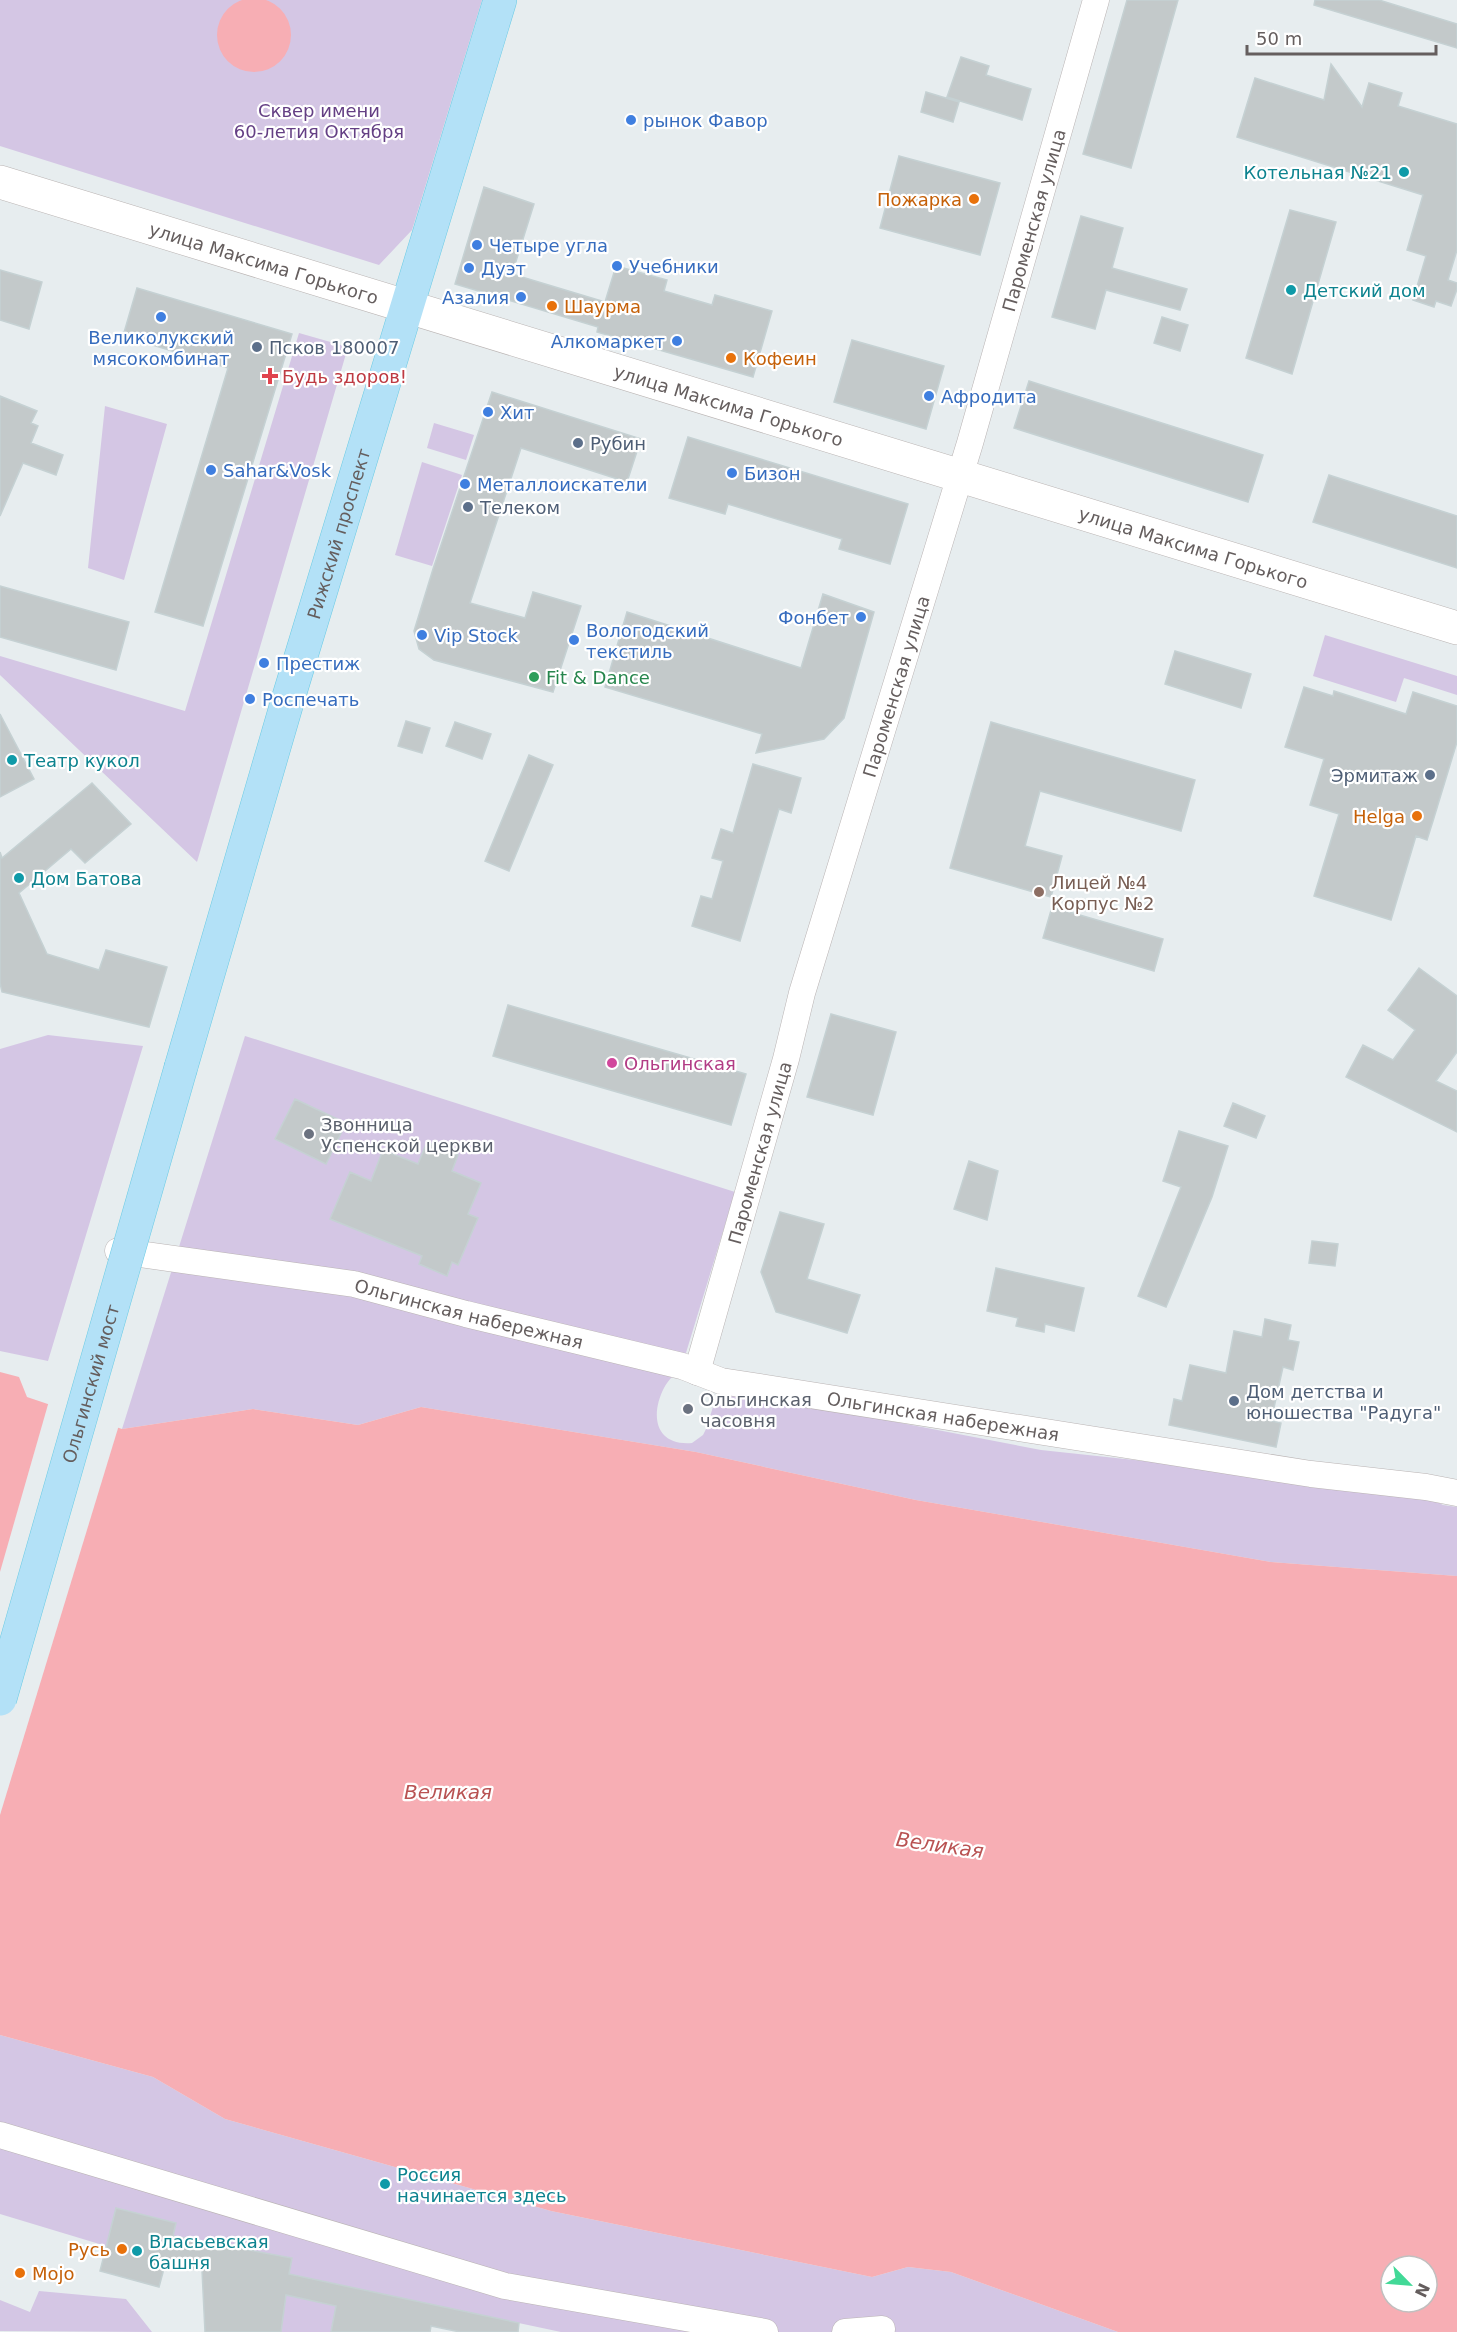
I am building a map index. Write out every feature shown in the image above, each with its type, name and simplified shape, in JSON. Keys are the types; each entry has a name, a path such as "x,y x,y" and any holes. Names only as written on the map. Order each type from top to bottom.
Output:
{"main road":[{"name":"Рижский проспект","path":"181,1067 292,684 500,0"},
{"name":"улица Максима Горького","path":"0,182 1457,628"},
{"name":"Ольгинский мост","path":"0,1699 181,1067"}],"street":[{"name":"Пароменская улица","path":"697,1372 783,1071 802,993 960,476 1096,0"},
{"name":"Ольгинская набережная","path":"118,1251 354,1284 466,1314 682,1366 722,1381 1021,1430 1311,1474 1426,1487 1457,1493"},
{"path":"0,2135 505,2286 765,2332"},
{"path":"845,2332 882,2329"}],"green space":[{"name":"Сквер имени 60-летия Октября","path":"0,0 482,0 412,230 379,265 0,146"},
{"path":"299,333 348,347 197,862 0,675 0,656 185,711"},
{"path":"105,406 167,424 124,580 88,568"},
{"path":"434,423 474,435 466,460 427,448"},
{"path":"422,462 462,475 432,566 395,555"},
{"path":"1325,635 1457,676 1457,695 1404,678 1396,702 1313,676"},
{"path":"48,1035 143,1046 48,1361 0,1351 0,1049"},
{"path":"245,1036 735,1192 682,1366 666,1385 657,1408 659,1427 670,1439 680,1443 692,1443 703,1435 719,1388 1041,1450 1311,1479 1424,1495 1443,1505 1457,1507 1457,1576 1271,1562 916,1500 696,1452 421,1407 358,1425 253,1409 122,1429"},
{"path":"0,2035 153,2077 225,2119 551,2211 872,2277 908,2267 951,2272 1118,2332 561,2332 289,2274 291,2258 173,2236 176,2223 117,2208 106,2246 0,2214"},
{"path":"39,2291 126,2299 152,2332 0,2331 0,2300 30,2312"},
{"path":"286,2295 336,2306 341,2332 281,2332"}],"water":[{"path":"254,-2 268,1 280,9 288,21 291,35 288,49 280,61 268,69 254,72 240,69 228,61 220,49 217,35 220,21 228,9 240,1"},
{"name":"Великая","path":"0,1372 19,1377 27,1397 122,1429 253,1409 358,1425 421,1407 696,1452 916,1500 1271,1562 1457,1576 1457,2332 1118,2332 951,2272 908,2267 872,2277 551,2211 225,2119 153,2077 0,2035"}],"pier":[{"path":"49,1401 119,1425 0,1815 0,1572"}],"building":[{"path":"1127,0 1178,0 1131,168 1083,154"},
{"path":"1315,0 1379,0 1457,24 1457,48 1314,5"},
{"path":"961,57 989,66 986,75 1031,89 1022,120 947,97"},
{"name":"Котельная №21","path":"1331,64 1362,107 1369,83 1402,93 1398,106 1457,124 1457,250 1448,280 1457,283 1457,289 1451,306 1436,301 1434,307 1413,300 1426,256 1407,250 1423,195 1237,137 1255,78 1324,100"},
{"path":"926,92 959,102 953,122 921,112"},
{"path":"899,156 1000,183 980,255 880,228"},
{"path":"484,187 534,204 512,274 605,302 616,266 667,280 664,291 712,305 715,295 772,311 753,377 597,332 598,327 455,284"},
{"name":"Детский дом","path":"1290,210 1336,222 1292,374 1246,358"},
{"path":"1081,216 1123,228 1112,268 1187,289 1180,310 1106,290 1095,329 1052,317"},
{"path":"0,270 42,282 29,329 0,320"},
{"path":"137,288 292,334 203,626 155,612 228,368 123,336"},
{"path":"1162,317 1188,325 1180,351 1154,343"},
{"path":"852,340 944,366 926,429 834,402"},
{"path":"1029,381 1263,455 1248,502 1014,428"},
{"path":"492,392 641,439 627,482 521,448 470,603 525,618 533,592 581,606 553,692 434,660 419,649 414,631"},
{"path":"0,396 37,411 31,423 38,426 31,443 63,455 56,475 23,463 0,516"},
{"path":"688,437 908,504 890,564 839,549 842,539 728,504 725,514 669,498"},
{"path":"1329,475 1457,516 1457,568 1313,522"},
{"path":"0,586 129,622 116,670 0,637"},
{"path":"823,594 874,612 844,718 824,739 756,753 762,734 605,687 627,612 801,668"},
{"path":"1175,651 1251,674 1241,708 1165,684"},
{"path":"1304,687 1333,696 1334,691 1406,714 1413,692 1457,706 1457,742 1433,821 1427,840 1416,836 1391,920 1314,896 1339,814 1310,805 1324,759 1285,747"},
{"name":"Театр кукол","path":"0,714 34,779 0,797"},
{"path":"406,721 430,728 422,753 398,746"},
{"path":"455,722 491,734 482,759 446,746"},
{"path":"991,722 1195,780 1181,831 1040,791 1025,846 1062,856 1051,897 950,868"},
{"path":"529,755 553,765 509,871 485,861"},
{"path":"753,764 801,778 791,813 779,809 740,941 692,926 701,896 712,899 723,861 712,858 721,829 733,833"},
{"path":"92,783 131,824 85,863 71,849 19,893 47,954 99,970 106,950 167,967 149,1027 2,992 0,983 0,852 2,858"},
{"path":"1052,907 1163,939 1154,971 1043,938"},
{"path":"1419,968 1457,996 1457,1052 1436,1081 1457,1091 1457,1132 1346,1077 1363,1045 1393,1060 1415,1030 1388,1010"},
{"name":"Ольгинская","path":"508,1005 746,1074 731,1125 493,1056"},
{"path":"831,1014 896,1032 873,1115 807,1097"},
{"name":"Звонница Успенской церкви","path":"295,1099 346,1123 326,1164 275,1139"},
{"path":"1233,1103 1265,1116 1256,1138 1224,1126"},
{"path":"1179,1131 1228,1146 1212,1197 1166,1307 1138,1296 1181,1187 1163,1181"},
{"path":"427,1142 458,1155 452,1171 481,1183 468,1214 478,1218 458,1265 452,1262 447,1276 419,1264 422,1256 330,1219 350,1172 371,1181 383,1150 418,1164"},
{"path":"969,1161 998,1171 987,1220 954,1209"},
{"path":"780,1212 824,1224 807,1279 860,1295 847,1333 776,1312 761,1272"},
{"path":"1312,1241 1338,1244 1335,1266 1309,1263"},
{"path":"996,1268 1084,1288 1074,1331 1045,1324 1044,1332 1016,1326 1018,1318 987,1311"},
{"path":"1265,1319 1291,1325 1288,1340 1299,1342 1293,1370 1283,1367 1271,1421 1281,1423 1276,1447 1169,1425 1174,1399 1182,1401 1190,1365 1226,1373 1234,1331 1262,1337"},
{"path":"116,2208 176,2223 173,2236 292,2258 289,2274 519,2323 518,2332 460,2332 431,2326 430,2332 331,2332 336,2306 286,2295 281,2332 205,2332 202,2270 165,2265 159,2287 100,2271"}],"place":[{"name":"рынок Фавор","path":"631,120"},
{"name":"Котельная №21","path":"1404,172"},
{"name":"Пожарка","path":"974,199"},
{"name":"Четыре угла","path":"477,245"},
{"name":"Учебники","path":"617,266"},
{"name":"Дуэт","path":"469,268"},
{"name":"Детский дом","path":"1291,290"},
{"name":"Азалия","path":"521,297"},
{"name":"Шаурма","path":"552,306"},
{"name":"Великолукский мясокомбинат","path":"161,317"},
{"name":"Алкомаркет","path":"677,341"},
{"name":"Псков 180007","path":"257,347"},
{"name":"Кофеин","path":"731,358"},
{"name":"Будь здоров!","path":"270,376"},
{"name":"Афродита","path":"929,396"},
{"name":"Хит","path":"488,412"},
{"name":"Рубин","path":"578,443"},
{"name":"Sahar&Vosk","path":"211,470"},
{"name":"Бизон","path":"732,473"},
{"name":"Металлоискатели","path":"465,484"},
{"name":"Телеком","path":"468,507"},
{"name":"Фонбет","path":"861,617"},
{"name":"Vip Stock","path":"422,635"},
{"name":"Вологодский текстиль","path":"574,640"},
{"name":"Престиж","path":"264,663"},
{"name":"Fit & Dance","path":"534,677"},
{"name":"Роспечать","path":"250,699"},
{"name":"Театр кукол","path":"12,760"},
{"name":"Эрмитаж","path":"1430,775"},
{"name":"Helga","path":"1417,816"},
{"name":"Дом Батова","path":"19,878"},
{"name":"Лицей №4 Корпус №2","path":"1039,892"},
{"name":"Ольгинская","path":"612,1063"},
{"name":"Звонница Успенской церкви","path":"309,1134"},
{"name":"Дом детства и юношества \"Радуга\"","path":"1234,1401"},
{"name":"Ольгинская часовня","path":"688,1409"},
{"name":"Россия начинается здесь","path":"385,2184"},
{"name":"Русь","path":"122,2249"},
{"name":"Власьевская башня","path":"137,2251"},
{"name":"Mojo","path":"20,2273"}]}
